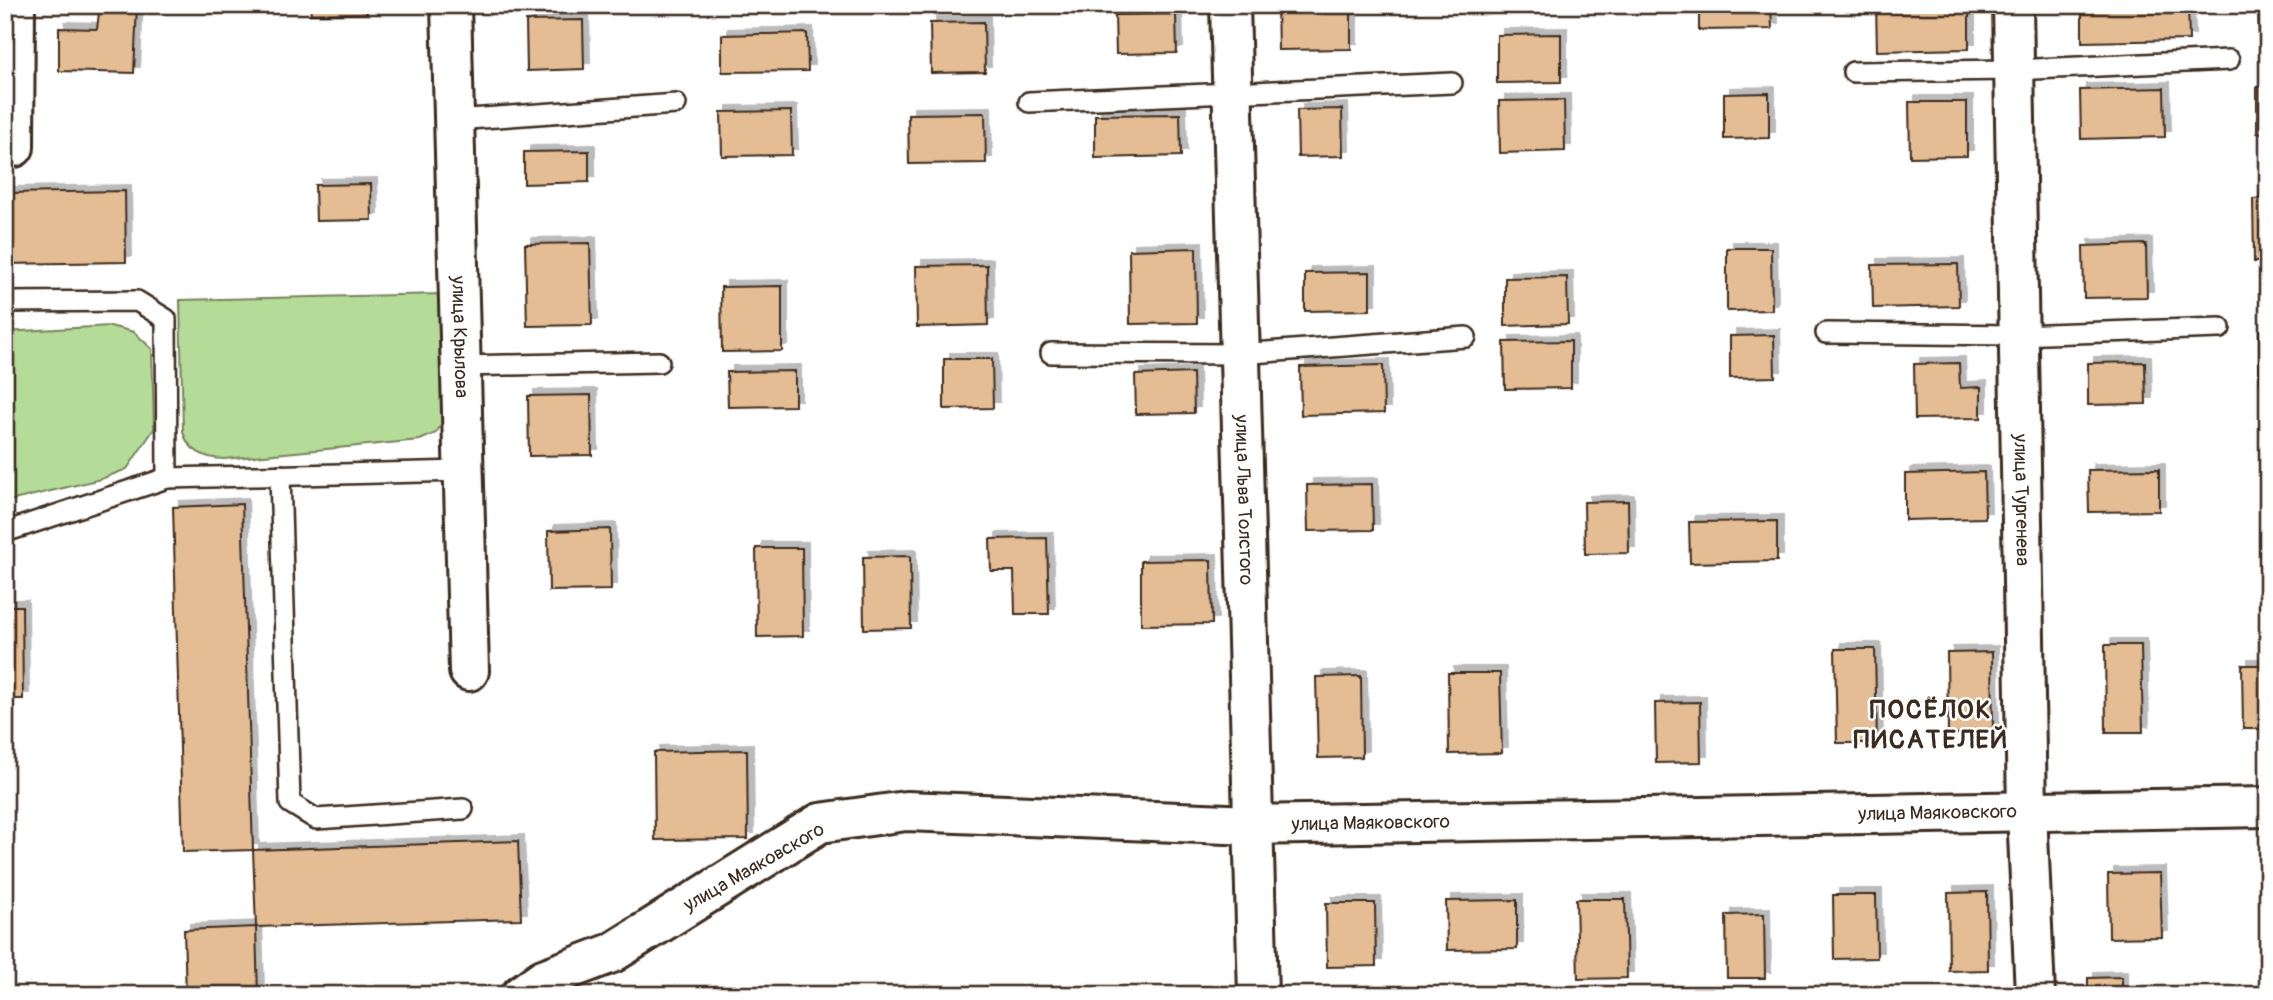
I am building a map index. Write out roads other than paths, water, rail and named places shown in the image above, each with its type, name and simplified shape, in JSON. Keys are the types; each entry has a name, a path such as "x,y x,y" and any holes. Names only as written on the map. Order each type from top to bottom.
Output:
{"street":[{"path":"14,147 15,5"},
{"name":"улица Крылова","path":"451,5 469,671"},
{"name":"улица Льва Толстого","path":"1230,5 1258,995"},
{"name":"улица Тургенева","path":"2013,5 2027,811 2035,995"},
{"name":"улица Маяковского","path":"521,995 543,979 612,953 820,824 906,811 1252,825 2268,807"}],"lane":[{"path":"1853,72 2014,70 2229,60"},
{"path":"1029,102 1452,83"},
{"path":"454,120 676,104"},
{"path":"5,302 137,301 166,319 167,478"},
{"path":"1826,333 2019,335 2220,328"},
{"path":"1052,353 1239,354 1466,337"},
{"path":"461,366 659,362"},
{"path":"5,532 167,478 464,471"},
{"path":"280,475 290,803 316,819 463,809"}],"district":[{"name":"ПОСЁЛОК ПИСАТЕЛЕЙ","path":"1931,725"}]}
